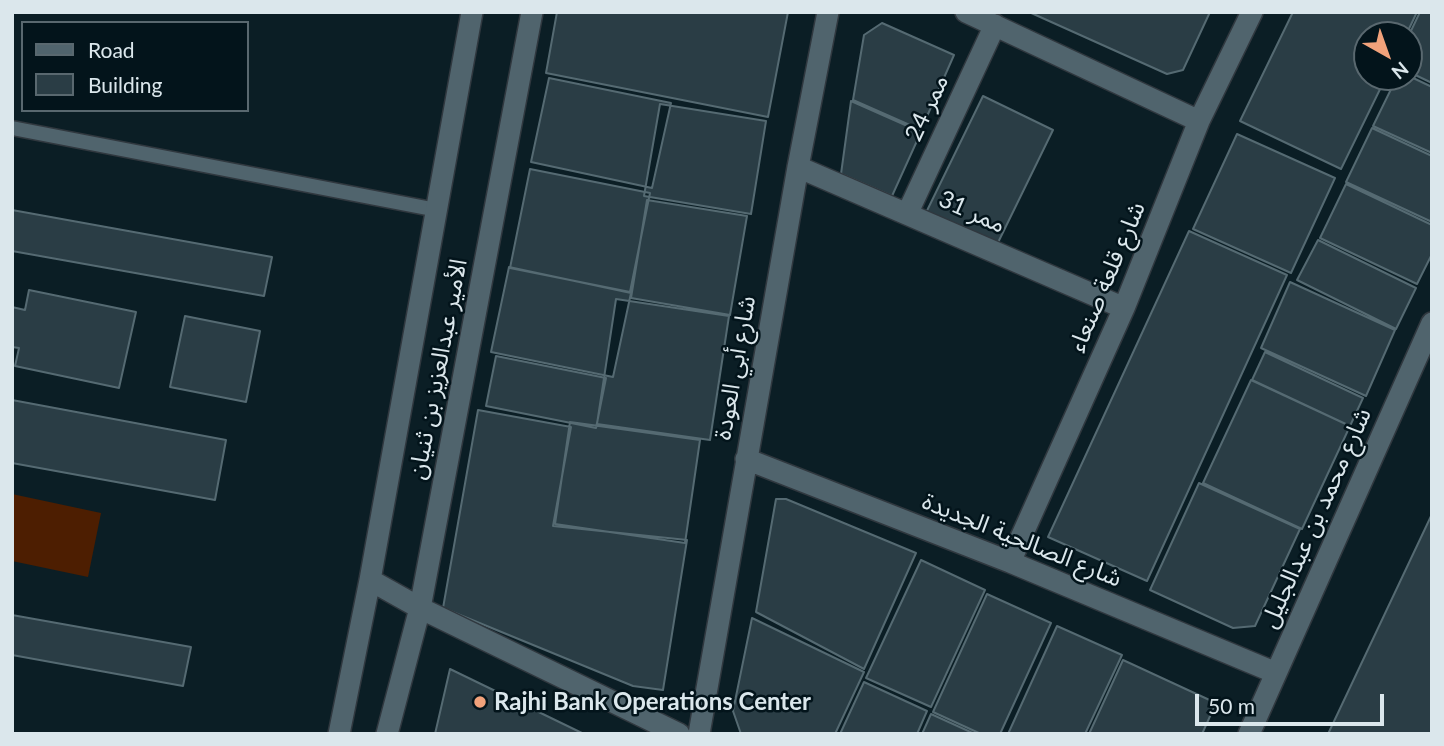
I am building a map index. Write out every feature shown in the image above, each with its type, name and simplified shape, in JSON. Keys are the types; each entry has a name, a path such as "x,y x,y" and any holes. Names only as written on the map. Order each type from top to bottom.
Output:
{"street":[{"name":"الأمير عبدالعزيز بن ثنيان","path":"339,734 370,580 472,12"},
{"name":"الأمير عبدالعزيز بن ثنيان","path":"387,734 420,608 532,12"},
{"name":"شارع أبي العودة","path":"699,734 798,167 828,12"},
{"path":"967,12 1199,121"},
{"name":"شارع قلعة صنعاء","path":"1010,562 1125,308 1199,121 1252,12"},
{"name":"ممر 24","path":"908,212 995,26"},
{"name":"ممر 31","path":"798,167 908,212 1125,308"},
{"name":"شارع محمد بن عبدالجليل","path":"1249,734 1432,323"},
{"name":"شارع الصالحية الجديدة","path":"746,459 1010,562 1276,673"},
{"path":"370,580 420,608 679,734"}],"lane":[{"path":"12,128 437,210"}],"shaded area":[{"path":"12,494 101,513 88,577 12,561"}],"building":[{"path":"557,12 788,12 768,117 546,73"},
{"path":"1029,12 1210,12 1183,70 1167,74"},
{"path":"1293,12 1417,12 1413,21 1353,21 1353,91 1379,91 1341,169 1240,121"},
{"path":"1420,12 1432,12 1432,83 1423,79 1423,21 1416,21"},
{"path":"882,23 954,55 921,130 853,100 864,35"},
{"path":"549,78 671,103 652,188 531,162"},
{"path":"1423,83 1432,87 1432,153 1373,126 1390,91 1423,91"},
{"path":"983,96 1053,130 989,261 919,227"},
{"path":"851,101 921,132 892,196 841,174"},
{"path":"660,104 766,121 751,214 644,196"},
{"path":"1372,128 1432,156 1432,222 1346,182"},
{"path":"1237,134 1335,178 1291,273 1193,229"},
{"path":"530,169 650,193 630,292 510,268"},
{"path":"1346,184 1432,225 1432,254 1417,284 1320,238"},
{"path":"647,200 747,216 730,315 631,298"},
{"path":"12,210 272,257 264,296 12,251"},
{"path":"1189,231 1287,275 1147,581 1048,537"},
{"path":"1318,240 1416,288 1396,329 1297,280"},
{"path":"509,267 631,293 613,377 491,352"},
{"path":"1290,282 1395,330 1366,396 1261,348"},
{"path":"29,290 136,312 119,388 15,366 19,348 12,347 12,307 25,310"},
{"path":"616,299 729,316 710,440 597,424"},
{"path":"185,316 260,331 246,402 170,387"},
{"path":"1265,352 1363,398 1350,426 1252,380"},
{"path":"496,356 606,378 596,428 486,406"},
{"path":"1251,380 1350,426 1302,529 1203,483"},
{"path":"12,400 226,440 215,500 12,463"},
{"path":"478,410 571,427 553,526 687,540 663,690 633,686 443,608"},
{"path":"570,422 700,440 685,543 555,524"},
{"path":"1199,483 1300,529 1255,626 1233,628 1150,590"},
{"path":"776,499 786,499 916,553 864,669 756,612"},
{"path":"1432,514 1432,734 1328,734"},
{"path":"921,560 985,590 931,707 866,678"},
{"path":"987,594 1051,623 1000,734 981,734 933,712"},
{"path":"12,615 191,647 183,686 12,655"},
{"path":"752,618 864,672 835,734 741,734 733,711"},
{"path":"1057,626 1122,655 1085,734 1008,734"},
{"path":"1123,660 1216,703 1202,734 1089,734"},
{"name":"Rajhi Bank Operations Center","path":"450,669 584,734 435,734"},
{"path":"864,682 927,711 917,734 840,734"},
{"path":"931,714 975,734 922,734"}],"place":[{"name":"Rajhi Bank Operations Center","path":"480,702"}]}
